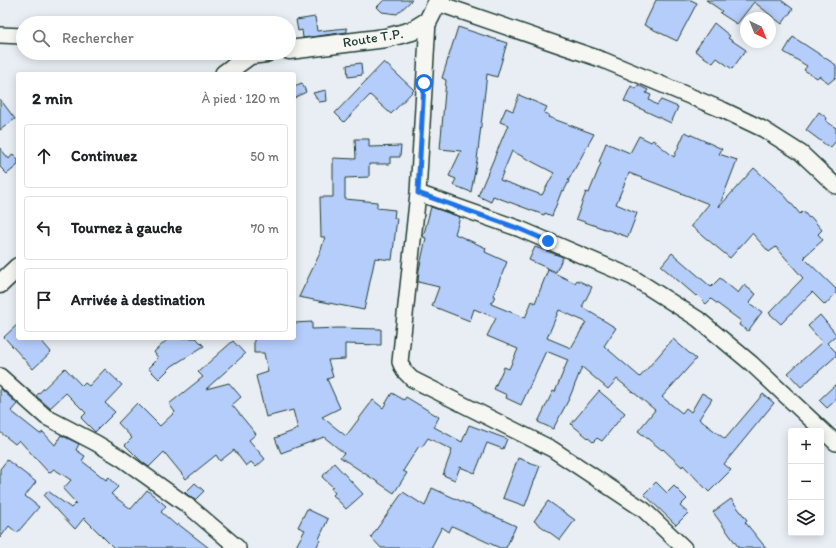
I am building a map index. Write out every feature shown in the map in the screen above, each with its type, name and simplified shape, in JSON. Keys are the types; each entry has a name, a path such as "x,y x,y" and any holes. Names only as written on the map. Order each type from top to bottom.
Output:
{"street":[{"path":"684,548 644,510 552,449 412,379 404,371 400,362 418,193 428,21 439,2 603,60 723,110 762,129 801,153 836,186"},
{"name":"Route T.P.","path":"296,49 386,38 412,31 428,21"},
{"path":"0,35 16,36"},
{"path":"227,72 245,60"},
{"path":"418,193 520,229 632,277 704,324 752,364 836,443"},
{"path":"0,284 16,269"},
{"path":"0,376 46,417 121,458 191,508 238,548"}],"building":[{"path":"384,0 412,0 397,14 382,12 377,7"},
{"path":"656,0 691,0 697,3 677,41 644,25"},
{"path":"706,0 781,0 793,9 782,24 776,19 776,12 767,12 754,2 746,12 740,12 740,20 737,24 720,13 722,11"},
{"path":"315,17 317,31 347,28 347,32 303,38 302,30 298,31 296,20"},
{"path":"714,23 730,36 728,38 740,46 740,48 746,50 732,69 717,58 713,63 695,51"},
{"path":"458,27 507,43 497,77 487,74 477,160 471,192 453,185 456,179 449,176 461,151 440,149 446,80 442,78"},
{"path":"793,37 836,65 836,77 829,83 819,76 817,78 804,70 807,66 784,52"},
{"path":"384,62 414,90 391,114 370,95 344,122 335,113"},
{"path":"361,63 362,75 348,77 347,65"},
{"path":"302,83 306,92 296,97 296,85"},
{"path":"638,85 648,90 646,93 651,95 649,100 657,105 661,100 678,107 671,123 624,101 631,86 636,89"},
{"path":"326,90 327,101 319,102 313,93"},
{"path":"519,95 547,107 544,113 549,115 548,117 594,134 564,191 562,190 552,216 545,213 544,215 493,196 491,202 478,196 508,125 500,122 506,108 513,111","holes":["512,151 554,173 542,195 500,180"]},
{"path":"0,99 15,119 0,130"},
{"path":"819,112 827,118 826,121 836,128 836,141 830,148 806,130"},
{"path":"685,132 722,149 719,154 737,160 719,207 754,168 785,196 800,214 803,211 809,218 811,217 822,230 818,234 823,240 804,258 836,289 836,293 825,305 812,292 781,324 769,313 803,278 776,247 769,252 752,233 730,258 691,226 709,204 629,173 616,204 637,213 628,237 576,219 586,192 589,193 601,163 599,162 606,143 630,153 639,136 651,142 653,140 674,157"},
{"path":"355,139 369,139 369,147 401,146 400,157 390,157 390,164 369,164 369,177 345,178 345,199 377,202 377,208 395,210 394,218 397,218 392,260 375,258 364,310 299,297 320,253 325,237 321,237 320,197 333,197 333,158 356,159"},
{"path":"0,148 9,159 13,154 16,158 16,167 7,174 0,167"},
{"path":"431,207 460,217 455,234 486,248 485,252 507,262 491,304 525,318 532,301 535,303 548,270 575,283 577,280 592,287 582,307 616,328 604,346 640,377 673,339 696,359 662,397 682,413 686,408 691,412 702,393 712,399 699,419 725,439 763,394 774,403 724,464 731,470 709,492 683,465 682,467 663,449 662,450 638,431 655,410 617,379 608,389 582,367 569,399 553,429 538,422 553,391 555,392 568,360 546,351 521,405 506,398 507,395 494,389 504,367 509,369 518,349 487,336 496,318 474,309 470,321 432,306 439,287 418,282 426,238 423,237","holes":["559,310 586,322 571,348 547,338"]},
{"path":"535,247 563,257 556,272 529,260"},
{"path":"672,253 711,287 720,278 738,293 744,285 756,294 749,303 762,312 748,331 739,325 741,321 711,299 706,304 661,266"},
{"path":"820,315 836,334 827,343 836,352 836,356 801,387 788,373 822,342 808,326"},
{"path":"312,322 312,329 381,329 381,345 345,344 345,359 328,360 333,377 327,379 340,408 322,417 346,436 373,400 383,408 392,393 404,400 406,397 439,417 434,427 462,442 469,425 507,439 503,449 487,443 475,473 460,467 455,480 443,475 452,450 428,438 422,447 419,446 403,471 407,473 394,493 340,457 344,453 324,437 281,453 275,438 298,429 293,410 266,417 256,376 268,372 264,353 254,353 254,340 296,340 296,323"},
{"path":"16,326 16,340 41,340 51,352 33,369 4,337"},
{"path":"167,340 198,340 204,346 172,366 159,379 148,368 158,358 154,352"},
{"path":"233,341 245,354 206,389 229,383 241,397 232,405 256,434 249,440 265,459 256,467 251,462 246,466 234,450 220,461 216,455 186,479 164,452 149,467 125,445 132,438 118,423 137,403 160,426 175,412 169,404 203,377 198,372"},
{"path":"65,368 82,386 85,383 89,386 105,369 122,385 105,403 115,412 95,432 81,418 86,413 66,393 50,408 36,396"},
{"path":"836,384 836,400 827,408 819,400"},
{"path":"0,388 17,404 11,411 40,434 43,432 55,445 61,435 79,444 76,450 85,456 82,461 106,480 109,477 118,487 111,494 131,509 147,490 166,506 161,512 177,526 178,524 209,548 114,548 84,518 75,529 44,496 48,491 71,508 76,503 63,489 71,480 54,469 49,473 19,440 15,444 0,432"},
{"path":"599,391 625,413 602,441 597,438 593,442 571,424"},
{"path":"518,458 540,466 525,506 503,498"},
{"path":"7,460 36,482 25,496 39,507 17,533 9,526 0,538 0,469"},
{"path":"334,463 363,494 346,509 333,495 335,493 331,488 333,487 322,477"},
{"path":"656,482 667,493 674,486 687,499 680,506 688,513 676,525 644,494"},
{"path":"195,483 204,491 195,500 185,493"},
{"path":"432,488 516,526 506,548 500,548 452,526 449,532 442,527 431,548 381,548 371,537 403,492 425,506"},
{"path":"731,499 747,520 745,522 766,548 739,548 713,512"},
{"path":"548,501 575,520 560,540 534,521"},
{"path":"307,509 328,519 316,548 295,548 305,530 298,527"}],"route":[{"path":"424,83 418,193 520,229 548,241"}]}
